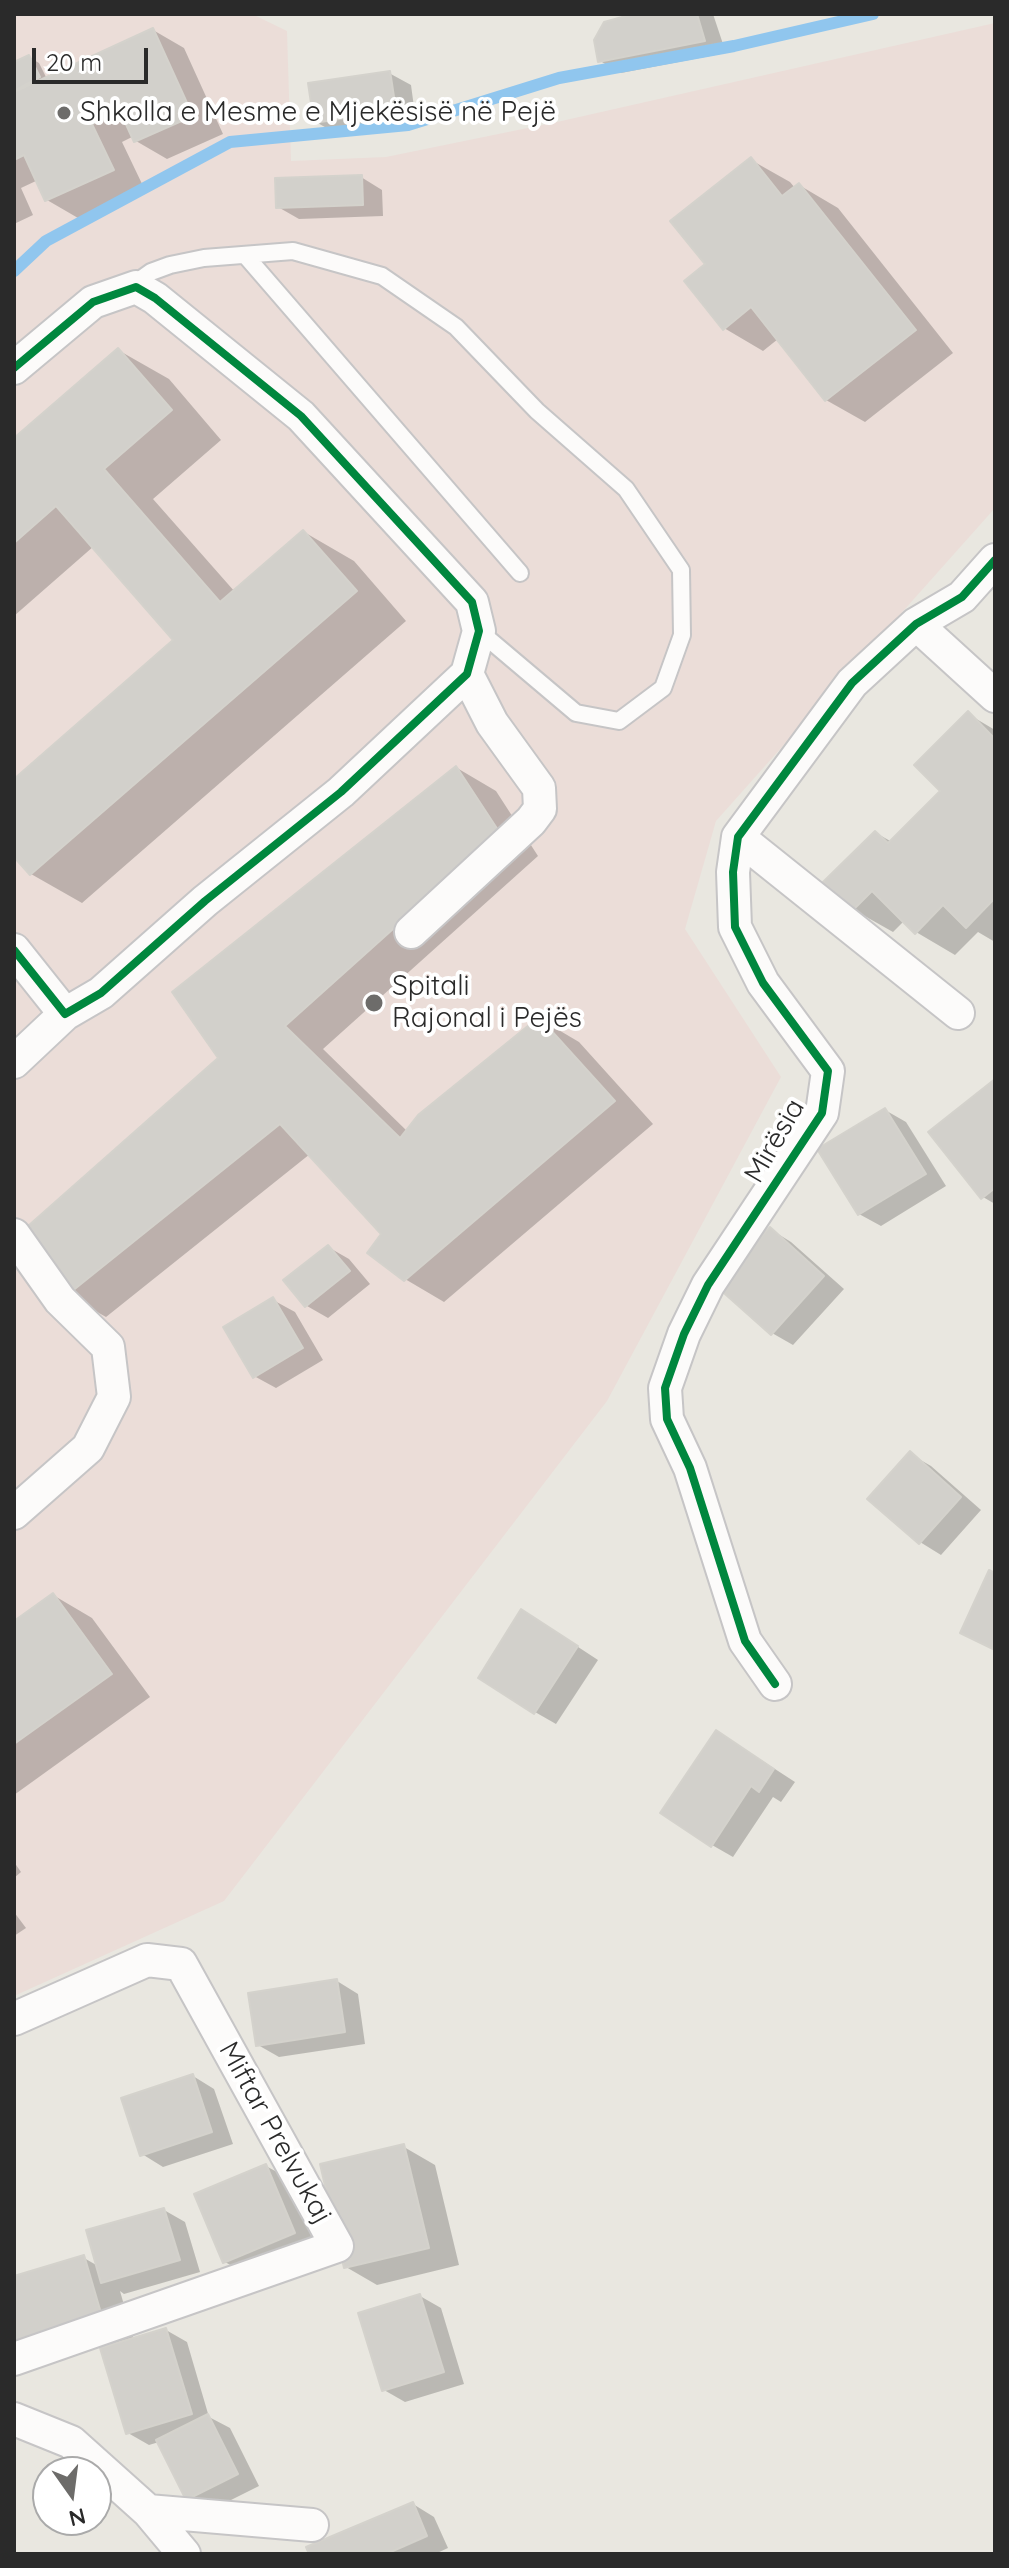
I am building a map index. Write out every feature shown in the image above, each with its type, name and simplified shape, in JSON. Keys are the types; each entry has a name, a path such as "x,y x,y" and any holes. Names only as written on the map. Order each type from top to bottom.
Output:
{"street":[{"path":"14,368 93,302 136,287 155,298 301,416 472,602 479,631 467,674 341,792 205,901 101,993 65,1014 14,1062"},
{"name":"Mirësia","path":"775,1684 745,1641 690,1468 667,1419 665,1388 684,1334 708,1285 822,1113 828,1071 763,983 735,927 733,872 738,837 852,683 916,624 962,597 995,560"},
{"path":"916,624 995,696"},
{"path":"411,932 531,821 540,809 539,788 492,723 467,674"},
{"path":"738,837 958,1013"},
{"path":"14,950 65,1014"},
{"path":"14,1235 60,1300 108,1347 114,1397 88,1448 14,1513"},
{"name":"Miftar Prelvukaj","path":"14,2019 147,1960 181,1964 337,2246 14,2359"},
{"path":"14,2419 71,2442 148,2511 184,2554"},
{"path":"148,2511 312,2525"}],"lane":[{"path":"126,290 151,272 170,265 293,251 382,276 456,327 537,411 626,489 681,570 682,635 663,688 619,721 576,713 479,631"},
{"path":"245,255 520,573"}],"shaded area":[{"name":"Spitali Rajonal i Pejës","path":"14,14 252,14 287,31 291,161 386,157 557,122 995,23 995,508 716,821 685,929 781,1077 607,1401 224,1901 14,1996"}],"building":[{"path":"633,14 697,14 705,41 598,62 594,40 604,22"},
{"name":"Shkolla e Mesme e Mjekësisë në Pejë","path":"153,28 193,116 134,142 120,111 92,124 114,170 45,201 24,155 14,160 14,92"},
{"path":"29,55 40,77 14,91 14,62"},
{"path":"390,71 396,110 314,123 308,83"},
{"path":"751,157 782,196 799,183 916,330 825,401 751,307 723,330 684,281 705,264 670,221"},
{"path":"362,175 363,205 276,208 275,178"},
{"path":"118,348 172,410 104,469 220,602 303,530 357,591 30,875 14,857 14,779 173,640 56,506 14,543 14,438"},
{"path":"968,711 995,739 995,898 966,928 943,905 915,934 872,891 852,911 823,882 875,831 888,843 940,791 914,765"},
{"path":"456,766 500,833 285,1026 400,1138 418,1115 539,1017 615,1101 404,1281 367,1253 381,1234 280,1124 66,1296 19,1234 218,1058 172,992"},
{"path":"995,1079 995,1188 981,1199 928,1132"},
{"path":"885,1108 926,1174 858,1215 817,1149"},
{"path":"770,1227 824,1276 771,1335 716,1286"},
{"path":"328,1245 350,1271 305,1307 283,1280"},
{"path":"273,1297 303,1348 253,1378 223,1327"},
{"path":"910,1451 961,1497 919,1544 867,1499"},
{"path":"989,1570 995,1573 995,1650 960,1633"},
{"path":"53,1593 112,1674 14,1744 14,1621"},
{"path":"521,1609 578,1646 534,1714 478,1678"},
{"path":"716,1730 774,1769 759,1792 751,1786 711,1847 660,1813"},
{"path":"337,1979 345,2032 256,2046 248,1993"},
{"path":"193,2074 212,2132 140,2156 121,2098"},
{"path":"404,2144 429,2248 344,2268 320,2164"},
{"path":"266,2164 295,2233 223,2263 194,2194"},
{"path":"164,2208 180,2260 101,2283 86,2230"},
{"path":"84,2255 103,2320 14,2346 14,2276"},
{"path":"420,2294 444,2372 382,2391 358,2313"},
{"path":"166,2328 192,2414 126,2434 100,2348"},
{"path":"208,2414 238,2474 186,2500 156,2440"},
{"path":"413,2502 427,2536 386,2554 309,2554 306,2547"}],"waterway":[{"path":"14,271 46,241 230,142 408,125 559,78 734,46 873,14"}],"cycle path":[{"path":"14,368 93,302 136,287 155,298 301,416 472,602 479,631 467,674 341,792 205,901 101,993 65,1014 14,950"},
{"path":"775,1684 745,1641 690,1468 667,1419 665,1388 684,1334 708,1285 822,1113 828,1071 763,983 735,927 733,872 738,837 852,683 916,624 962,597 995,560"}],"place":[{"name":"Shkolla e Mesme e Mjekësisë në Pejë","path":"64,113"},
{"name":"Spitali Rajonal i Pejës","path":"374,1003"}]}
